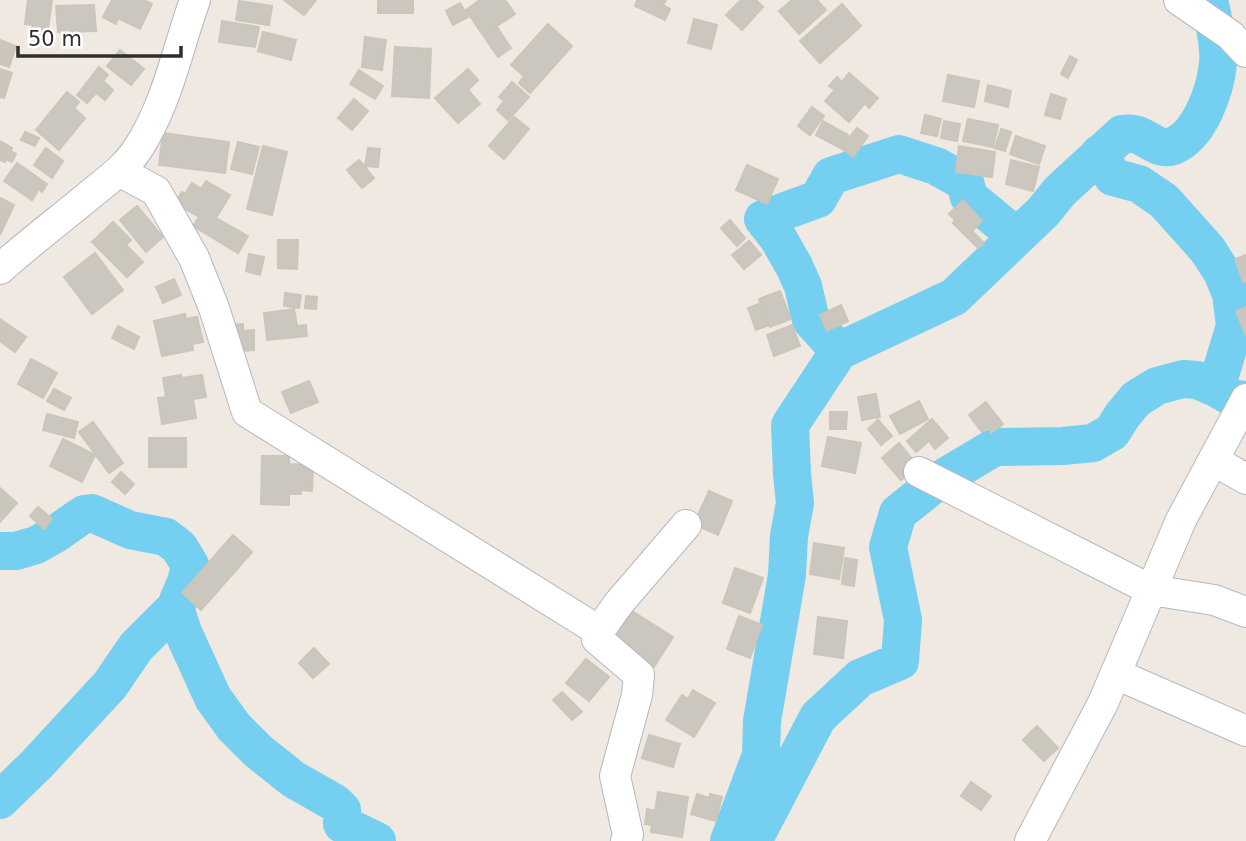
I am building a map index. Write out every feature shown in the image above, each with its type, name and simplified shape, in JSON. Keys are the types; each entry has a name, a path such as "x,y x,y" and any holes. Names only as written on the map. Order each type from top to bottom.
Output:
{"street":[{"path":"0,269 119,171 137,150 155,117 195,0"},
{"path":"1188,7 1238,44"},
{"path":"119,171 156,191 194,258 214,309 247,412 599,631"},
{"path":"1030,841 1103,703 1181,520 1242,405"},
{"path":"1213,460 1246,479"},
{"path":"919,472 1151,590 1214,600 1246,612"},
{"path":"626,841 628,835 615,776 637,695 639,676 597,639 599,631 620,603 686,525"},
{"path":"1116,674 1246,732"}],"building":[{"path":"28,0 52,0 48,29 42,28 41,35 31,34 33,25 25,24"},
{"path":"112,0 144,0 152,4 140,29 118,18 116,24 103,17"},
{"path":"284,0 316,0 304,15"},
{"path":"378,0 413,0 413,13 378,13"},
{"path":"480,0 505,0 515,14 483,35 466,10"},
{"path":"637,0 666,0 663,5 670,9 665,20 635,6"},
{"path":"741,0 756,0 763,7 742,30 726,15"},
{"path":"792,0 817,0 826,10 799,34 779,11"},
{"path":"239,1 272,6 269,25 236,20"},
{"path":"460,3 468,17 453,25 446,11"},
{"path":"842,4 861,26 820,63 800,41"},
{"path":"94,5 96,31 58,32 56,6"},
{"path":"694,19 717,25 711,49 688,43"},
{"path":"222,21 259,27 255,47 219,42"},
{"path":"548,24 572,46 530,93 519,83 524,76 511,65"},
{"path":"497,27 511,48 498,57 483,35"},
{"path":"263,32 296,40 291,60 258,51"},
{"path":"365,37 386,40 382,70 362,67"},
{"path":"0,40 16,46 9,67 0,64"},
{"path":"395,47 431,49 429,98 392,96"},
{"path":"120,50 144,69 131,85 107,66"},
{"path":"1070,56 1077,60 1068,78 1061,74"},
{"path":"99,67 108,75 103,81 113,90 105,100 96,93 87,103 77,95"},
{"path":"0,69 12,73 4,98 0,97"},
{"path":"468,69 478,80 468,90 480,104 458,123 435,98"},
{"path":"359,70 383,86 375,99 350,84"},
{"path":"849,73 878,98 869,108 865,103 849,122 825,101 835,90 829,86 837,77 842,82"},
{"path":"948,75 979,81 974,107 943,101"},
{"path":"512,82 529,97 508,120 497,110 504,101 499,97"},
{"path":"988,85 1011,91 1008,107 985,101"},
{"path":"67,92 79,102 74,108 85,118 59,150 36,130"},
{"path":"1051,94 1066,99 1060,119 1045,115"},
{"path":"354,99 368,111 352,130 338,118"},
{"path":"812,107 824,116 810,135 798,126"},
{"path":"925,115 941,119 937,136 921,133"},
{"path":"514,117 529,129 504,159 489,146"},
{"path":"968,119 998,125 993,147 963,141"},
{"path":"823,121 848,135 840,148 816,135"},
{"path":"944,121 960,124 957,141 941,138"},
{"path":"857,128 868,136 853,157 841,148"},
{"path":"1001,129 1011,132 1005,151 995,148"},
{"path":"25,132 39,138 35,146 21,140"},
{"path":"163,133 229,142 225,173 159,165"},
{"path":"1016,136 1045,146 1039,164 1010,154"},
{"path":"0,141 12,148 11,151 16,154 12,162 0,160"},
{"path":"238,142 259,147 252,174 231,169"},
{"path":"263,146 287,152 272,215 247,209"},
{"path":"959,146 995,152 992,177 956,172"},
{"path":"46,148 63,161 52,178 34,165"},
{"path":"368,148 380,149 378,167 365,166"},
{"path":"359,160 374,178 362,188 347,170"},
{"path":"1011,160 1039,167 1033,191 1006,184"},
{"path":"17,163 47,184 42,192 39,189 32,200 4,181"},
{"path":"747,165 778,179 767,204 736,190"},
{"path":"206,181 230,195 216,218 248,236 238,253 193,226 199,217 175,203 192,183 201,189"},
{"path":"0,198 14,205 0,235"},
{"path":"963,200 982,221 972,231 984,243 978,248 953,223 955,220 949,214"},
{"path":"137,206 163,237 146,252 120,220"},
{"path":"730,220 745,238 737,246 721,228"},
{"path":"113,222 131,240 110,260 92,242"},
{"path":"278,240 298,240 297,269 278,268"},
{"path":"749,241 761,255 744,269 732,255"},
{"path":"126,245 143,262 127,277 110,260"},
{"path":"95,253 123,290 92,314 64,277"},
{"path":"249,254 264,257 260,275 246,271"},
{"path":"1246,255 1246,281 1243,282 1235,259"},
{"path":"174,279 181,295 163,303 156,287"},
{"path":"780,291 791,319 770,327 759,299"},
{"path":"285,293 301,295 299,308 284,306"},
{"path":"306,296 317,297 316,309 305,308"},
{"path":"761,303 769,325 756,330 748,308"},
{"path":"841,305 848,321 827,331 820,315"},
{"path":"1246,307 1246,336 1236,311"},
{"path":"294,309 297,326 306,325 307,336 267,340 264,313"},
{"path":"185,314 186,319 197,317 203,342 192,344 193,350 162,356 154,321"},
{"path":"0,319 26,337 15,352 0,341"},
{"path":"243,324 243,331 254,330 254,350 241,351 230,325"},
{"path":"792,325 800,346 774,356 767,335"},
{"path":"118,326 139,337 134,349 112,338"},
{"path":"31,359 57,373 43,398 18,384"},
{"path":"181,375 182,378 202,375 206,397 193,399 196,418 162,424 158,398 166,397 163,378"},
{"path":"309,381 318,402 291,413 282,392"},
{"path":"54,389 71,398 64,410 47,401"},
{"path":"876,394 880,417 862,420 858,397"},
{"path":"919,401 928,419 900,434 890,416"},
{"path":"986,402 1003,424 991,433 988,427 982,432 969,415"},
{"path":"830,412 847,412 846,429 830,429"},
{"path":"47,414 78,422 74,438 43,430"},
{"path":"932,419 948,438 935,449 929,441 916,452 907,441"},
{"path":"878,420 892,436 881,445 868,429"},
{"path":"93,422 123,463 109,473 79,432"},
{"path":"828,437 861,443 855,473 822,466"},
{"path":"149,438 186,438 186,467 149,467"},
{"path":"63,439 95,455 82,482 50,466"},
{"path":"899,443 918,466 901,480 882,458"},
{"path":"262,456 289,456 289,464 313,465 312,491 301,490 301,494 289,494 289,505 261,504"},
{"path":"121,472 134,484 125,494 112,482"},
{"path":"0,488 17,503 0,522"},
{"path":"709,491 732,501 718,535 694,524"},
{"path":"38,507 52,519 44,529 30,516"},
{"path":"233,535 252,552 201,610 182,593"},
{"path":"814,543 844,548 839,579 810,574"},
{"path":"845,558 857,560 854,586 842,584"},
{"path":"735,568 763,578 750,613 723,603"},
{"path":"632,611 673,637 654,667 613,642"},
{"path":"739,616 762,625 750,658 727,649"},
{"path":"818,617 847,621 843,658 814,654"},
{"path":"314,648 329,664 313,678 299,663"},
{"path":"586,659 609,677 589,701 566,683"},
{"path":"693,690 715,703 694,737 666,720 682,695 688,699"},
{"path":"562,692 582,712 572,720 553,700"},
{"path":"1037,726 1058,748 1044,761 1023,740"},
{"path":"649,735 680,744 673,767 642,758"},
{"path":"971,782 991,796 981,810 961,796"},
{"path":"658,792 688,797 682,837 651,832 652,825 645,824 647,809 655,811"},
{"path":"697,794 709,798 710,794 722,797 716,821 691,814"}],"waterway":[{"path":"729,841 761,755 762,721 787,575 789,536 795,503 790,425 839,351 954,297 1043,212 1060,191 1122,134 1138,135 1157,145 1168,147 1183,140 1191,132 1210,99 1218,64 1217,41 1209,0"},
{"path":"839,351 811,320 803,286 794,266 763,219 818,199 831,176 899,154 936,166 965,182 969,197 1016,236"},
{"path":"1099,154 1113,177 1139,184 1164,201 1207,249 1222,272 1231,294 1235,326 1216,388"},
{"path":"753,841 818,717 860,678 900,661 903,620 888,547 898,513 938,481 995,447 1093,443 1112,432 1136,399 1157,386 1183,379 1197,380 1235,399 1246,400"},
{"path":"0,551 16,551 36,545 84,514 92,513 130,530 166,537 179,547 190,565 175,608 136,647 110,685 0,800"},
{"path":"175,608 213,698 234,727 258,751 293,779 335,803 342,810 342,824 377,841"}]}
